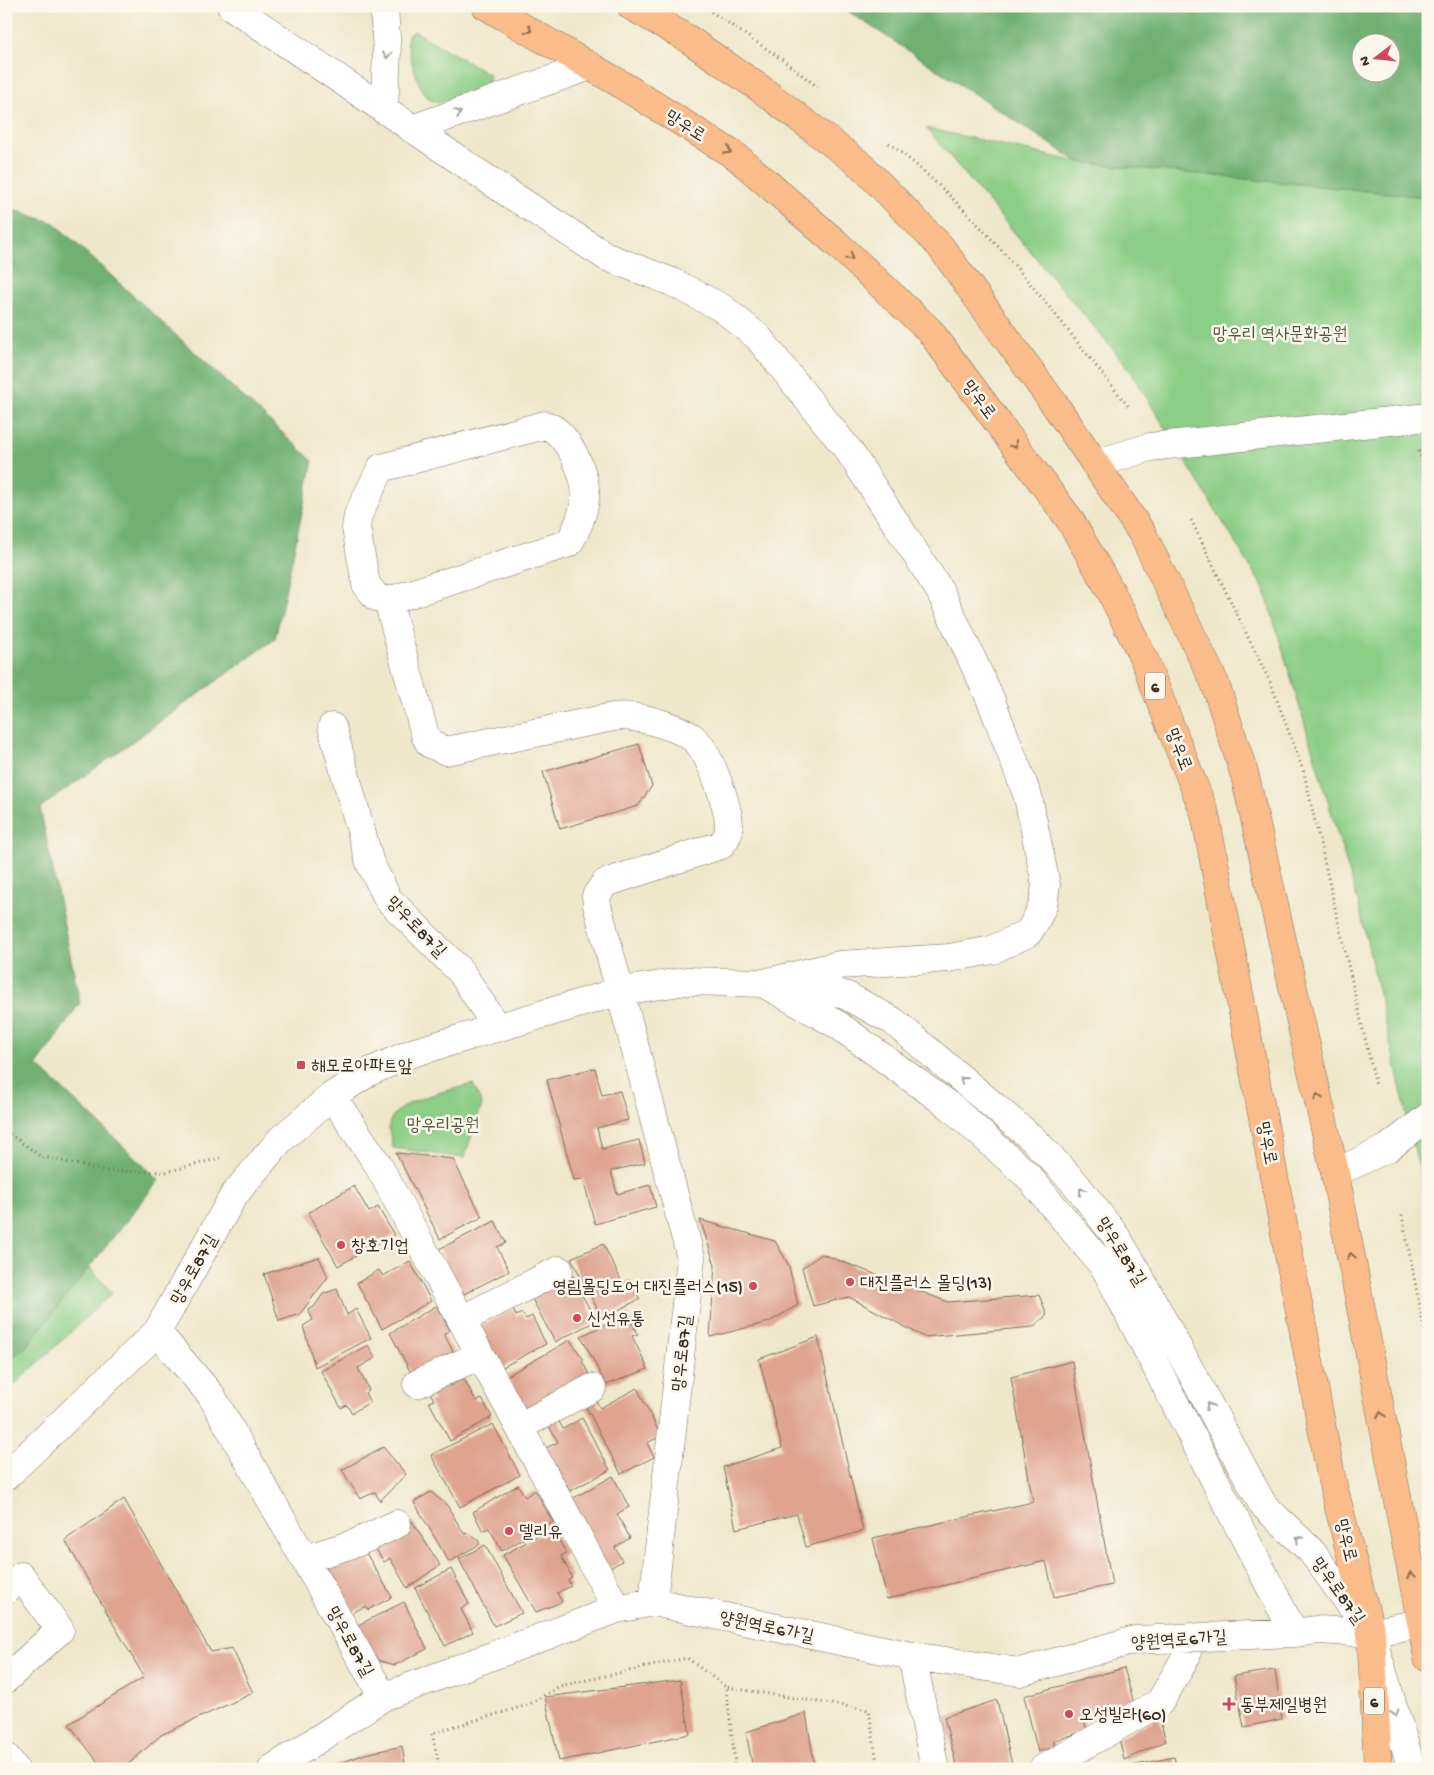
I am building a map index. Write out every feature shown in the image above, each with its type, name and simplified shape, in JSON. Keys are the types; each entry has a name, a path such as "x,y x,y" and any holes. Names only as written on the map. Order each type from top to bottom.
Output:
{"main road":[{"name":"망우로","path":"486,6 590,66 737,157 836,244 930,331 1070,520 1110,590 1144,659 1206,814 1332,1481 1371,1633 1378,1769"},
{"path":"631,6 696,44 761,89 862,166 940,246 1096,464 1142,533 1215,683 1245,776 1335,1174 1428,1658"}],"street":[{"path":"231,6 607,258 680,286 722,308 758,337 849,451 940,591 990,698 1028,797 1046,885 1043,905 1028,933 992,950 949,958 838,965 763,983"},
{"path":"384,6 387,44 384,110"},
{"path":"412,129 590,66"},
{"path":"1096,464 1150,447 1428,417"},
{"path":"545,425 559,433 574,454 585,489 586,499 569,543 388,601 376,597 366,584 359,554 356,528 358,515 381,468 545,425"},
{"path":"388,601 425,735 437,749 446,751 622,715 679,730 693,738 710,759 728,815 730,826 727,838 721,845 604,883 596,896 596,905 621,992"},
{"name":"망우로87길","path":"332,727 370,863 378,882 388,899 461,972 497,1028"},
{"name":"망우로87길","path":"6,1476 157,1332 234,1195 281,1140 332,1096 369,1072 412,1053 621,992 687,981 817,986 847,996 893,1021 1034,1140 1076,1182 1131,1261 1263,1505 1311,1551 1371,1633"},
{"name":"망우로87길","path":"763,983 838,1025 952,1107 1027,1176 1105,1268 1294,1633 1317,1630 1371,1633"},
{"name":"망우로87길","path":"621,992 692,1258 653,1602"},
{"path":"332,1096 376,1163 617,1609"},
{"path":"1335,1174 1388,1148 1428,1117"},
{"path":"461,1320 559,1270"},
{"name":"망우로87길","path":"157,1332 211,1395 382,1696"},
{"path":"417,1384 480,1355"},
{"path":"519,1427 592,1388"},
{"path":"305,1559 356,1543 397,1524"},
{"path":"6,1590 21,1576 60,1630 6,1679"},
{"name":"양원역로6가길","path":"272,1769 382,1696 617,1609 653,1602 912,1656 1020,1672 1134,1640 1294,1633"},
{"path":"1412,1769 1371,1633 1420,1623"},
{"path":"1043,1769 1160,1702 1186,1657 1190,1638"},
{"path":"912,1656 935,1769"},
{"path":"6,1757 15,1769"}],"path":[{"path":"1191,520 1271,684 1304,773 1376,1086"},
{"path":"6,1131 40,1156 105,1171 166,1172 220,1158"},
{"path":"1402,1215 1428,1349"},
{"path":"440,1769 432,1733 528,1705 560,1686 687,1658 726,1688 870,1710 878,1769"},
{"path":"726,1688 735,1762 732,1769"}],"green space":[{"path":"840,6 1428,6 1428,197 1078,162"},
{"path":"414,31 489,74 489,86 484,90 438,103 431,100 425,95 417,78 407,42 408,35"},
{"name":"망우리 역사문화공원","path":"926,128 1078,162 1428,197 1428,1208 1358,902 1265,591 1128,367"},
{"path":"6,207 54,223 313,461 275,639 40,808 80,1003 37,1065 159,1180 25,1348 6,1361"},
{"name":"망우리공원","path":"473,1084 482,1105 464,1158 393,1148 389,1124 395,1113 427,1096"},
{"path":"6,1134 37,1207 112,1293 6,1393"}],"building":[{"path":"639,744 652,786 638,806 560,829 543,772"},
{"path":"595,1068 602,1095 620,1091 628,1120 597,1128 602,1149 639,1140 645,1163 611,1171 617,1194 650,1185 656,1207 595,1224 583,1179 574,1180 547,1080"},
{"path":"396,1153 453,1159 482,1217 440,1239"},
{"path":"354,1186 369,1212 378,1207 394,1235 338,1266 308,1213"},
{"name":"영림몰딩도어 대진플러스(15)","path":"700,1220 775,1241 789,1266 798,1305 769,1322 710,1337 715,1265"},
{"path":"495,1221 506,1243 497,1247 509,1271 464,1294 461,1289 455,1292 445,1273 450,1270 439,1249"},
{"path":"603,1244 623,1284 629,1280 640,1299 602,1318 571,1258"},
{"name":"대진플러스 몰딩(13)","path":"822,1254 948,1302 1039,1295 1047,1315 1033,1327 924,1337 849,1297 813,1306 802,1268"},
{"path":"319,1257 328,1277 300,1314 279,1321 264,1274"},
{"path":"410,1261 431,1301 382,1329 357,1283 379,1270 383,1276"},
{"path":"571,1274 596,1321 555,1342 530,1295"},
{"path":"337,1289 347,1315 356,1309 371,1338 315,1367 303,1326 313,1320 308,1310 314,1307 323,1294"},
{"path":"436,1306 450,1330 444,1334 454,1353 413,1377 390,1333"},
{"path":"513,1309 516,1316 522,1313 526,1319 532,1316 546,1344 499,1369 479,1334 481,1325"},
{"path":"628,1315 638,1334 632,1336 648,1369 606,1385 581,1336"},
{"path":"818,1337 863,1531 806,1547 797,1514 736,1529 723,1467 782,1448 759,1359"},
{"path":"570,1340 584,1360 582,1361 590,1376 526,1411 507,1376"},
{"path":"368,1345 375,1358 358,1368 369,1390 365,1393 370,1402 352,1413 347,1405 341,1408 321,1371"},
{"path":"1072,1361 1112,1585 1054,1597 1046,1561 887,1599 873,1538 1033,1502 1011,1377"},
{"path":"464,1379 476,1401 482,1399 492,1417 450,1441 429,1402 434,1400 429,1391 447,1380 451,1386"},
{"path":"637,1388 661,1436 647,1443 654,1457 621,1474 585,1405 595,1399 600,1408"},
{"path":"556,1416 563,1429 582,1418 610,1470 570,1491 546,1448 558,1442 546,1421"},
{"path":"493,1424 520,1475 460,1507 431,1455"},
{"path":"383,1447 406,1474 380,1501 375,1492 360,1499 342,1470"},
{"path":"613,1476 629,1507 617,1514 630,1538 615,1547 622,1561 605,1571 570,1500"},
{"path":"518,1485 525,1497 535,1490 553,1522 502,1551 489,1528 483,1531 473,1512"},
{"path":"431,1492 447,1505 464,1534 468,1533 478,1540 480,1544 449,1562 414,1502"},
{"path":"124,1499 211,1652 232,1648 253,1693 161,1735 123,1769 103,1769 69,1724 144,1677 65,1540"},
{"path":"412,1521 440,1565 407,1588 390,1558 384,1562 373,1544"},
{"path":"552,1528 566,1553 561,1556 572,1577 568,1580 571,1586 557,1593 562,1602 536,1612 503,1555"},
{"path":"485,1545 522,1613 494,1626 459,1559"},
{"path":"363,1548 392,1597 368,1610 366,1606 349,1614 324,1563"},
{"path":"451,1569 469,1604 461,1609 473,1632 445,1646 415,1588"},
{"path":"404,1602 427,1649 395,1665 366,1657 350,1629"},
{"name":"오성빌라(60)","path":"1124,1668 1135,1707 1084,1721 1087,1730 1054,1741 1054,1747 1038,1752 1024,1696"},
{"path":"1275,1670 1282,1719 1244,1727 1234,1676"},
{"path":"680,1680 690,1734 559,1761 545,1697"},
{"path":"997,1700 1013,1769 957,1769 944,1717"},
{"path":"806,1713 815,1769 753,1769 746,1732"},
{"path":"1159,1717 1166,1741 1124,1760 1119,1738"},
{"path":"402,1746 406,1769 324,1769 365,1754"},
{"path":"1174,1757 1177,1769 1122,1769 1122,1768"}],"place":[{"name":"해모로아파트앞","path":"301,1065"},
{"name":"창호기업","path":"341,1245"},
{"name":"대진플러스 몰딩(13)","path":"850,1282"},
{"name":"영림몰딩도어 대진플러스(15)","path":"753,1286"},
{"name":"신선유통","path":"577,1318"},
{"name":"델리유","path":"509,1531"},
{"name":"동부제일병원","path":"1229,1704"},
{"name":"오성빌라(60)","path":"1069,1714"}]}
